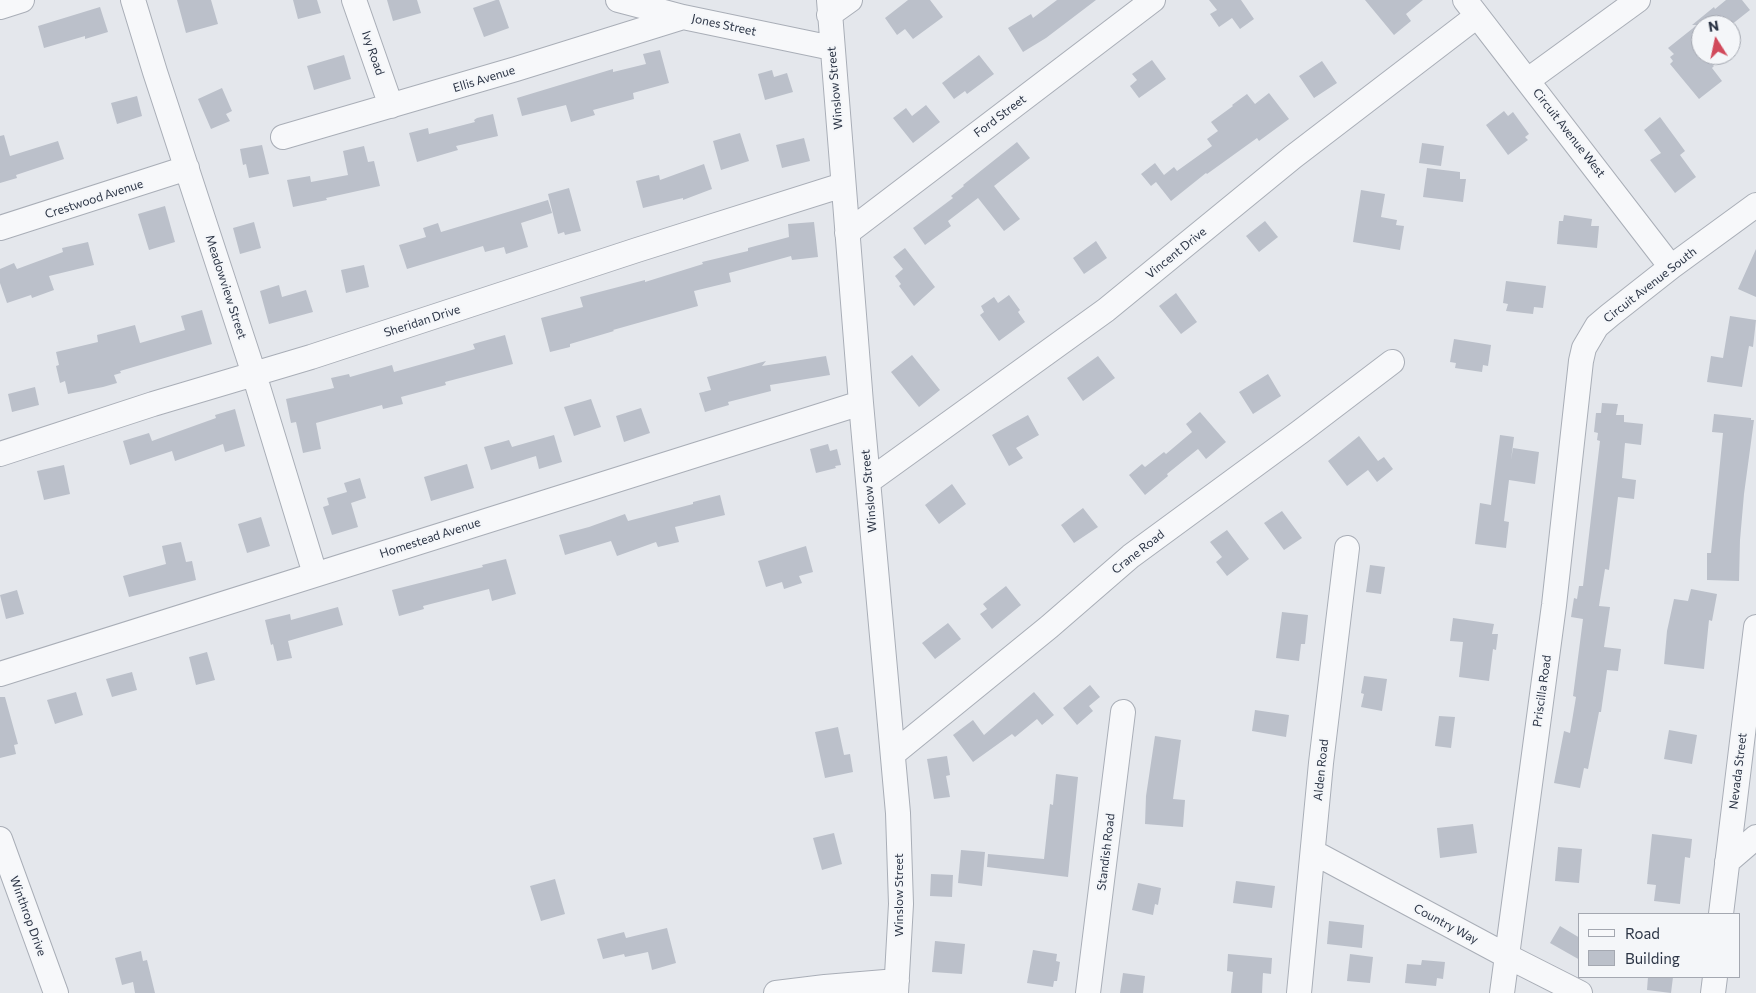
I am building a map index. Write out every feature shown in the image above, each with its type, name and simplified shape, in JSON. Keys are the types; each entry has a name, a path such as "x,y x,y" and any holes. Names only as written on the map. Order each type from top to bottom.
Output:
{"street":[{"path":"0,7 22,0"},
{"name":"Meadowview Street","path":"133,0 254,374 316,574"},
{"name":"Ivy Road","path":"354,0 391,106"},
{"name":"Jones Street","path":"618,0 684,17 832,48"},
{"name":"Winslow Street","path":"850,0 829,8 861,403 898,812 901,904 897,987"},
{"name":"Ford Street","path":"847,233 1153,0"},
{"path":"1528,80 1638,0"},
{"name":"Circuit Avenue West","path":"1471,8 1671,267"},
{"name":"Vincent Drive","path":"869,482 1106,310 1471,8"},
{"name":"Ellis Avenue","path":"282,137 516,69 684,17"},
{"name":"Crestwood Avenue","path":"0,228 187,168"},
{"name":"Sheridan Drive","path":"0,454 152,404 330,351 646,247 843,186"},
{"name":"Circuit Avenue South","path":"1578,388 1584,348 1597,326 1671,267 1756,205"},
{"name":"Crane Road","path":"893,754 1049,627 1131,556 1392,362"},
{"name":"Priscilla Road","path":"1502,993 1554,605 1578,388"},
{"name":"Homestead Avenue","path":"0,674 861,403"},
{"name":"Alden Road","path":"1300,993 1321,763 1347,548"},
{"name":"Nevada Street","path":"1721,913 1756,627"},
{"name":"Standish Road","path":"1088,993 1123,712"},
{"path":"1726,862 1756,837"},
{"name":"Winthrop Drive","path":"0,839 56,993"},
{"name":"Country Way","path":"1313,852 1580,993"},
{"path":"1713,993 1715,978"},
{"path":"776,993 897,987"}],"building":[{"path":"177,0 211,0 218,24 186,33"},
{"path":"293,0 317,0 321,13 298,19"},
{"path":"387,0 417,0 421,13 393,21"},
{"path":"499,0 509,28 484,37 473,8"},
{"path":"908,0 930,0 943,17 913,39 905,29 897,35 885,18"},
{"path":"1057,0 1096,0 1046,38 1023,52 1008,28 1031,14 1033,18"},
{"path":"1209,0 1241,0 1254,19 1240,29 1232,18 1219,27 1210,14 1217,10"},
{"path":"1365,0 1423,0 1406,14 1411,21 1394,35"},
{"path":"1726,0 1742,0 1750,10 1741,17 1741,15 1704,15 1714,7 1715,9"},
{"path":"100,7 108,32 85,39 85,36 44,48 38,26"},
{"path":"1691,30 1691,65 1713,65 1712,68 1722,81 1699,99 1670,64 1673,61 1670,57 1674,54 1668,48"},
{"path":"660,50 669,83 633,93 634,99 593,110 595,115 571,122 566,105 522,116 517,98 613,69 613,72 646,64 643,54"},
{"path":"344,55 351,79 314,90 307,66"},
{"path":"979,55 994,74 967,94 965,91 954,99 942,83"},
{"path":"1152,60 1166,79 1139,98 1130,86 1137,80 1132,74"},
{"path":"1322,61 1337,83 1314,98 1299,76"},
{"path":"772,70 774,77 787,73 793,92 765,100 758,74"},
{"path":"222,88 232,111 226,114 230,121 211,129 198,99"},
{"path":"1269,93 1289,119 1259,141 1257,138 1206,173 1171,201 1156,182 1151,186 1141,174 1155,163 1164,175 1174,167 1177,171 1212,146 1207,139 1218,131 1211,122 1247,94 1255,104"},
{"path":"137,96 142,116 117,124 111,103"},
{"path":"926,105 940,122 913,143 893,118 906,108 912,116"},
{"path":"1504,111 1508,116 1513,112 1529,134 1525,137 1528,140 1508,155 1486,125"},
{"path":"493,114 498,136 456,146 458,150 417,162 409,133 428,128 429,134 475,122 474,120 477,118"},
{"path":"1660,117 1685,151 1680,155 1696,177 1675,193 1650,160 1661,153 1644,130"},
{"path":"740,133 749,161 721,170 713,141"},
{"path":"4,135 10,156 58,141 64,159 16,175 17,178 0,183 0,136"},
{"path":"804,138 810,161 782,168 776,145"},
{"path":"1017,142 1030,158 994,186 1020,219 1004,231 978,198 948,221 951,226 925,245 913,228 953,198 951,196 963,185"},
{"path":"1422,143 1444,146 1441,166 1419,163"},
{"path":"262,145 269,174 249,178 246,164 243,165 240,149"},
{"path":"364,146 368,162 374,161 380,186 293,207 287,180 310,176 311,182 348,175 343,151"},
{"path":"704,164 712,189 683,200 683,198 643,208 636,181 659,175 660,180"},
{"path":"1427,168 1460,172 1460,179 1466,179 1463,202 1423,197"},
{"path":"569,188 581,231 565,235 564,232 558,234 548,194"},
{"path":"1361,190 1385,194 1381,217 1397,220 1396,225 1404,226 1400,250 1353,242"},
{"path":"548,200 552,213 521,223 528,247 506,254 504,247 485,252 483,246 407,269 399,245 426,237 423,228 438,223 441,232"},
{"path":"165,206 175,242 149,250 138,214"},
{"path":"1564,215 1592,219 1591,226 1599,226 1597,248 1557,244 1559,221 1563,221"},
{"path":"1265,221 1278,237 1259,252 1246,236"},
{"path":"254,222 261,248 240,254 233,228"},
{"path":"814,222 818,257 792,260 791,256 729,273 731,282 694,291 698,306 613,330 570,344 570,347 550,352 541,318 583,307 580,297 645,280 645,282 703,264 702,262 748,251 748,248 789,237 788,224"},
{"path":"1096,241 1107,258 1084,274 1073,258"},
{"path":"88,242 94,265 49,276 54,290 32,298 31,295 7,303 0,283 0,269 14,263 17,269 63,252 62,248"},
{"path":"905,248 935,287 914,306 899,286 901,284 895,276 903,269 893,257"},
{"path":"1756,249 1756,297 1738,289"},
{"path":"364,265 369,287 346,293 341,270"},
{"path":"1506,281 1546,286 1543,308 1534,307 1533,314 1506,311 1508,304 1503,303"},
{"path":"279,285 282,297 306,290 313,312 269,324 260,291"},
{"path":"1176,293 1197,322 1181,334 1159,306"},
{"path":"1009,295 1020,310 1018,312 1025,322 999,341 980,315 984,312 981,306 994,297 998,303"},
{"path":"202,310 212,344 120,371 121,373 114,375 117,383 103,387 68,394 65,381 60,383 56,366 59,365 56,352 98,342 97,335 135,325 140,343 185,330 181,316"},
{"path":"1730,316 1756,320 1753,347 1749,346 1742,387 1707,382 1711,356 1723,358"},
{"path":"505,335 513,364 445,382 446,385 401,397 403,404 383,409 382,405 316,423 321,449 303,453 296,422 291,423 286,399 334,388 331,378 349,374 350,377 392,365 394,372 475,349 473,344"},
{"path":"1454,339 1491,345 1488,366 1483,365 1482,372 1455,368 1456,363 1450,362"},
{"path":"912,355 940,390 919,407 891,372"},
{"path":"826,356 830,375 770,385 771,391 728,402 729,405 705,412 699,393 711,390 707,377 766,361 762,366"},
{"path":"1098,356 1115,378 1083,401 1067,378"},
{"path":"1268,374 1281,396 1253,414 1239,392"},
{"path":"35,387 39,405 12,412 8,394"},
{"path":"591,399 601,427 574,436 564,407"},
{"path":"1602,403 1618,404 1616,415 1624,415 1624,422 1643,424 1641,445 1625,443 1622,478 1636,480 1634,499 1618,497 1609,570 1605,569 1599,606 1610,607 1604,647 1621,649 1618,671 1607,670 1601,712 1599,712 1588,769 1584,768 1580,788 1554,783 1564,731 1570,733 1576,697 1573,696 1583,619 1571,617 1574,598 1577,599 1579,586 1583,586 1600,441 1597,440 1598,433 1594,432 1596,413 1601,413"},
{"path":"641,408 650,433 624,442 616,416"},
{"path":"235,409 245,446 225,452 223,444 175,461 172,451 130,465 123,441 149,433 152,441 216,418 215,415"},
{"path":"1200,412 1226,442 1206,459 1198,449 1145,495 1129,475 1142,464 1145,467 1164,452 1166,454 1192,432 1186,424"},
{"path":"1714,414 1751,418 1751,420 1754,420 1744,494 1739,581 1707,580 1707,553 1711,553 1723,433 1712,432"},
{"path":"1028,415 1039,435 1016,448 1023,458 1009,466 992,435"},
{"path":"554,435 562,462 539,469 536,456 491,470 484,447 509,440 512,447"},
{"path":"1500,435 1514,437 1511,460 1513,448 1539,452 1535,484 1509,480 1504,521 1509,522 1506,548 1475,544 1480,503 1491,505"},
{"path":"1359,436 1378,461 1384,457 1393,469 1377,482 1368,470 1347,486 1328,461"},
{"path":"828,444 830,451 837,449 841,465 816,473 810,449"},
{"path":"467,464 474,488 431,501 424,477"},
{"path":"64,465 70,494 44,500 37,471"},
{"path":"360,478 366,498 351,503 358,527 332,535 323,507 329,505 327,498 347,492 344,483"},
{"path":"952,484 966,504 939,524 925,505"},
{"path":"720,495 725,515 675,527 679,542 658,547 656,542 617,556 611,541 565,555 559,535 625,514 628,521"},
{"path":"1083,508 1098,527 1074,543 1061,525"},
{"path":"1282,511 1302,538 1284,550 1264,523"},
{"path":"261,517 270,546 247,553 238,524"},
{"path":"1227,530 1249,559 1227,576 1216,562 1222,557 1210,542"},
{"path":"181,542 186,562 192,561 196,580 129,597 123,576 166,564 162,546"},
{"path":"806,546 813,572 799,576 802,583 784,589 782,582 766,587 758,561"},
{"path":"506,559 516,594 492,601 489,589 423,606 424,609 399,616 392,590 483,567 482,565"},
{"path":"1370,565 1385,567 1381,594 1366,592"},
{"path":"1006,586 1021,605 992,629 980,614 987,609 983,604"},
{"path":"1691,589 1717,594 1712,621 1709,620 1704,669 1664,664 1667,631 1674,599 1688,601"},
{"path":"17,590 24,614 6,619 0,595"},
{"path":"338,607 343,625 288,641 292,658 277,661 265,620 290,614 291,620"},
{"path":"1282,612 1308,615 1305,644 1301,644 1299,661 1276,658"},
{"path":"1453,618 1494,624 1492,634 1498,634 1496,650 1493,649 1489,681 1459,677 1463,642 1450,641"},
{"path":"948,623 961,639 935,659 922,643"},
{"path":"207,652 215,680 196,685 189,657"},
{"path":"132,672 137,690 112,697 106,679"},
{"path":"1364,676 1387,679 1382,711 1361,707 1364,694 1361,693"},
{"path":"1090,685 1100,697 1089,706 1093,711 1077,725 1063,708"},
{"path":"76,692 83,715 55,724 47,700"},
{"path":"1034,692 1054,715 1042,725 1037,719 1015,737 1012,734 973,762 953,735 973,720 984,735"},
{"path":"0,697 5,697 18,744 14,745 16,754 0,758"},
{"path":"1255,710 1289,715 1286,737 1252,731"},
{"path":"1439,716 1455,717 1451,748 1435,746"},
{"path":"838,727 844,755 850,754 853,772 825,778 815,732"},
{"path":"1669,730 1697,735 1692,764 1664,759"},
{"path":"1155,736 1181,740 1173,799 1185,800 1183,827 1145,824 1146,796"},
{"path":"947,756 950,775 946,776 950,797 934,799 927,759"},
{"path":"1056,774 1078,777 1068,877 987,867 988,854 1044,859 1050,804 1053,805"},
{"path":"1473,824 1477,853 1440,858 1437,828"},
{"path":"834,833 842,864 822,870 813,838"},
{"path":"1652,834 1692,839 1690,858 1685,857 1680,904 1654,901 1656,885 1647,884"},
{"path":"1558,847 1582,849 1579,883 1555,881"},
{"path":"961,850 985,852 982,886 958,883"},
{"path":"931,874 953,875 952,897 930,896"},
{"path":"555,879 565,914 541,921 530,886"},
{"path":"1236,881 1275,886 1272,908 1233,903"},
{"path":"1138,883 1161,888 1158,905 1155,904 1153,915 1132,910"},
{"path":"1329,921 1364,925 1362,948 1327,944"},
{"path":"1560,926 1578,937 1578,959 1550,943"},
{"path":"667,928 676,963 652,970 648,952 625,957 624,954 603,959 597,939 624,932 626,938"},
{"path":"935,941 965,944 962,974 932,972"},
{"path":"1033,950 1057,954 1056,961 1060,962 1057,981 1054,981 1053,987 1027,983"},
{"path":"141,951 143,961 147,960 155,993 135,993 133,982 122,985 115,958"},
{"path":"1228,954 1272,958 1271,974 1263,973 1262,993 1231,993 1233,972 1227,971"},
{"path":"1350,954 1373,957 1370,983 1347,981"},
{"path":"1422,960 1445,962 1443,979 1437,978 1436,986 1405,983 1407,964 1421,965"},
{"path":"1123,973 1145,976 1143,993 1120,993"},
{"path":"1648,978 1673,978 1671,993 1647,990"}]}
